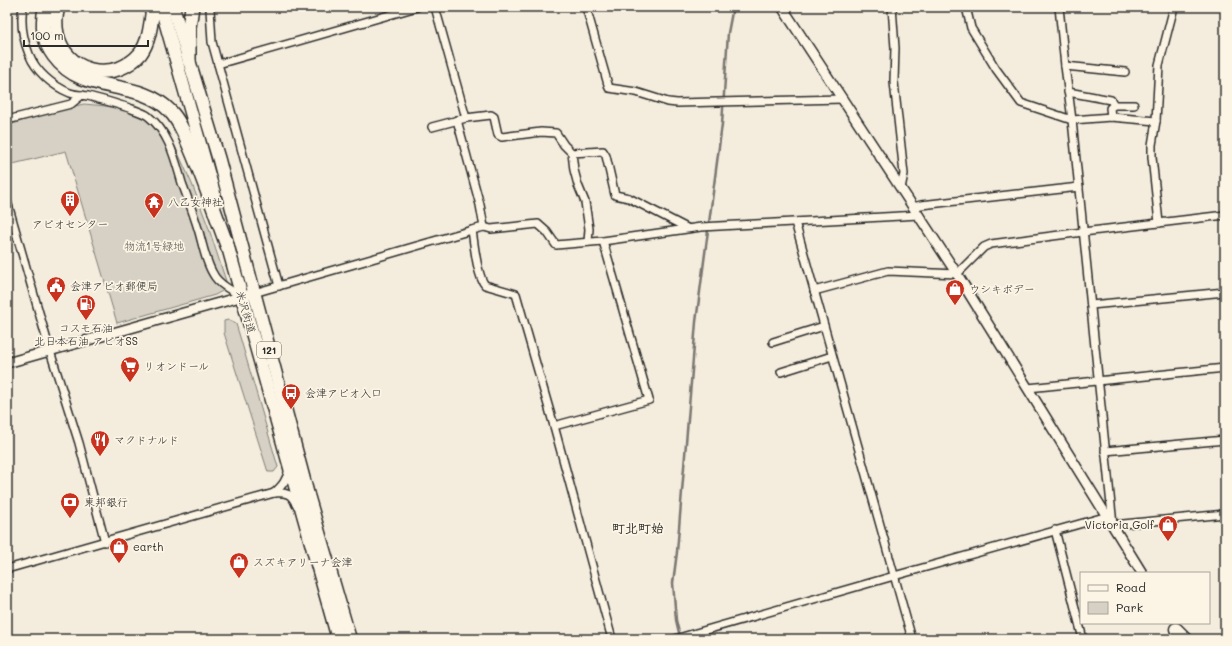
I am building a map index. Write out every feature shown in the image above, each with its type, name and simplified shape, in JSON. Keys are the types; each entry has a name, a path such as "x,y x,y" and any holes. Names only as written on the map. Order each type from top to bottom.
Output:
{"highway":[{"path":"46,7 43,24 45,38 51,52 60,64 71,73 91,82 125,89 148,96 161,103 171,112 180,125 196,161 228,248"},
{"path":"58,7 55,19 56,32 58,42 64,53 81,66 89,70 98,71 110,71 122,67 133,61 141,53 151,26 153,7"},
{"name":"米沢街道","path":"161,7 338,639"},
{"name":"米沢街道","path":"173,7 219,160 308,495 350,639"},
{"path":"189,61 189,27 192,7"},
{"path":"1176,632 1186,639"}],"street":[{"path":"23,7 22,25 24,42 31,59 37,68 57,86 71,93 111,103 148,116 158,126 169,143 194,215 211,271 216,279 224,286 242,297"},
{"path":"211,7 212,42 279,286"},
{"path":"218,64 417,7"},
{"path":"435,7 466,118"},
{"path":"586,7 609,88 636,92 668,102 677,103 843,99"},
{"path":"782,7 957,274 1141,572"},
{"path":"892,7 895,48 894,82 904,174 901,188"},
{"path":"966,7 971,28 996,69 1021,103 1072,120 1111,117 1156,121"},
{"path":"1059,7 1064,66 1072,120 1079,187 1113,525"},
{"path":"1159,223 1152,145 1156,121 1159,66 1174,7"},
{"path":"1064,66 1125,72"},
{"path":"1068,92 1111,100 1114,106"},
{"path":"7,120 71,104 82,96"},
{"path":"1111,117 1110,108 1114,106 1134,105"},
{"path":"432,127 466,118 491,115 494,117 498,135 502,137 541,132 556,133 566,148 572,153 578,185 586,202 589,229 588,242"},
{"path":"457,120 480,205 484,228"},
{"path":"572,153 602,151 606,156 615,195 629,198 687,228"},
{"path":"913,207 1079,187"},
{"path":"7,201 50,351 78,437 105,542"},
{"path":"7,363 472,230 484,228 491,229 538,224 547,232 556,244 603,241 687,228 919,215"},
{"path":"814,291 888,271 957,274 984,247 992,244 1225,215"},
{"path":"795,222 912,639"},
{"path":"472,230 480,275 485,285 516,294 554,426 612,639"},
{"path":"554,426 649,400 603,241"},
{"path":"1091,305 1225,292"},
{"path":"773,342 824,326"},
{"path":"781,372 832,356"},
{"path":"1028,388 1225,368"},
{"path":"1105,451 1225,440"},
{"path":"274,493 285,482 289,469 288,462"},
{"path":"7,569 282,492 291,496 294,500 302,527 311,543"},
{"path":"1113,525 1225,514"},
{"path":"675,639 1108,516"},
{"path":"1055,530 1083,639"}],"green space":[{"name":"物流1号緑地","path":"84,104 138,109 155,119 175,146 192,184 208,226 227,284 224,290 215,295 117,323 66,151 9,165 7,159 7,125 44,113"},
{"path":"228,320 236,324 240,337 278,467 274,472 268,472 224,333 224,321"}],"waterway":[{"path":"680,637 676,620 673,583 677,552 696,322 722,124 728,33 733,7"}],"place":[{"name":"アピオセンター","path":"70,217"},
{"name":"八乙女神社","path":"154,219"},
{"name":"会津アピオ郵便局","path":"56,303"},
{"name":"ウシキボデー","path":"955,306"},
{"name":"コスモ石油 北日本石油 アピオSS","path":"86,321"},
{"name":"リオンドール","path":"130,383"},
{"name":"会津アピオ入口","path":"291,410"},
{"name":"マクドナルド","path":"100,457"},
{"name":"東邦銀行","path":"70,519"},
{"name":"Victoria Golf","path":"1168,542"},
{"name":"earth","path":"119,564"},
{"name":"スズキアリーナ会津","path":"239,579"}],"district":[{"name":"町北町始","path":"638,528"}]}
